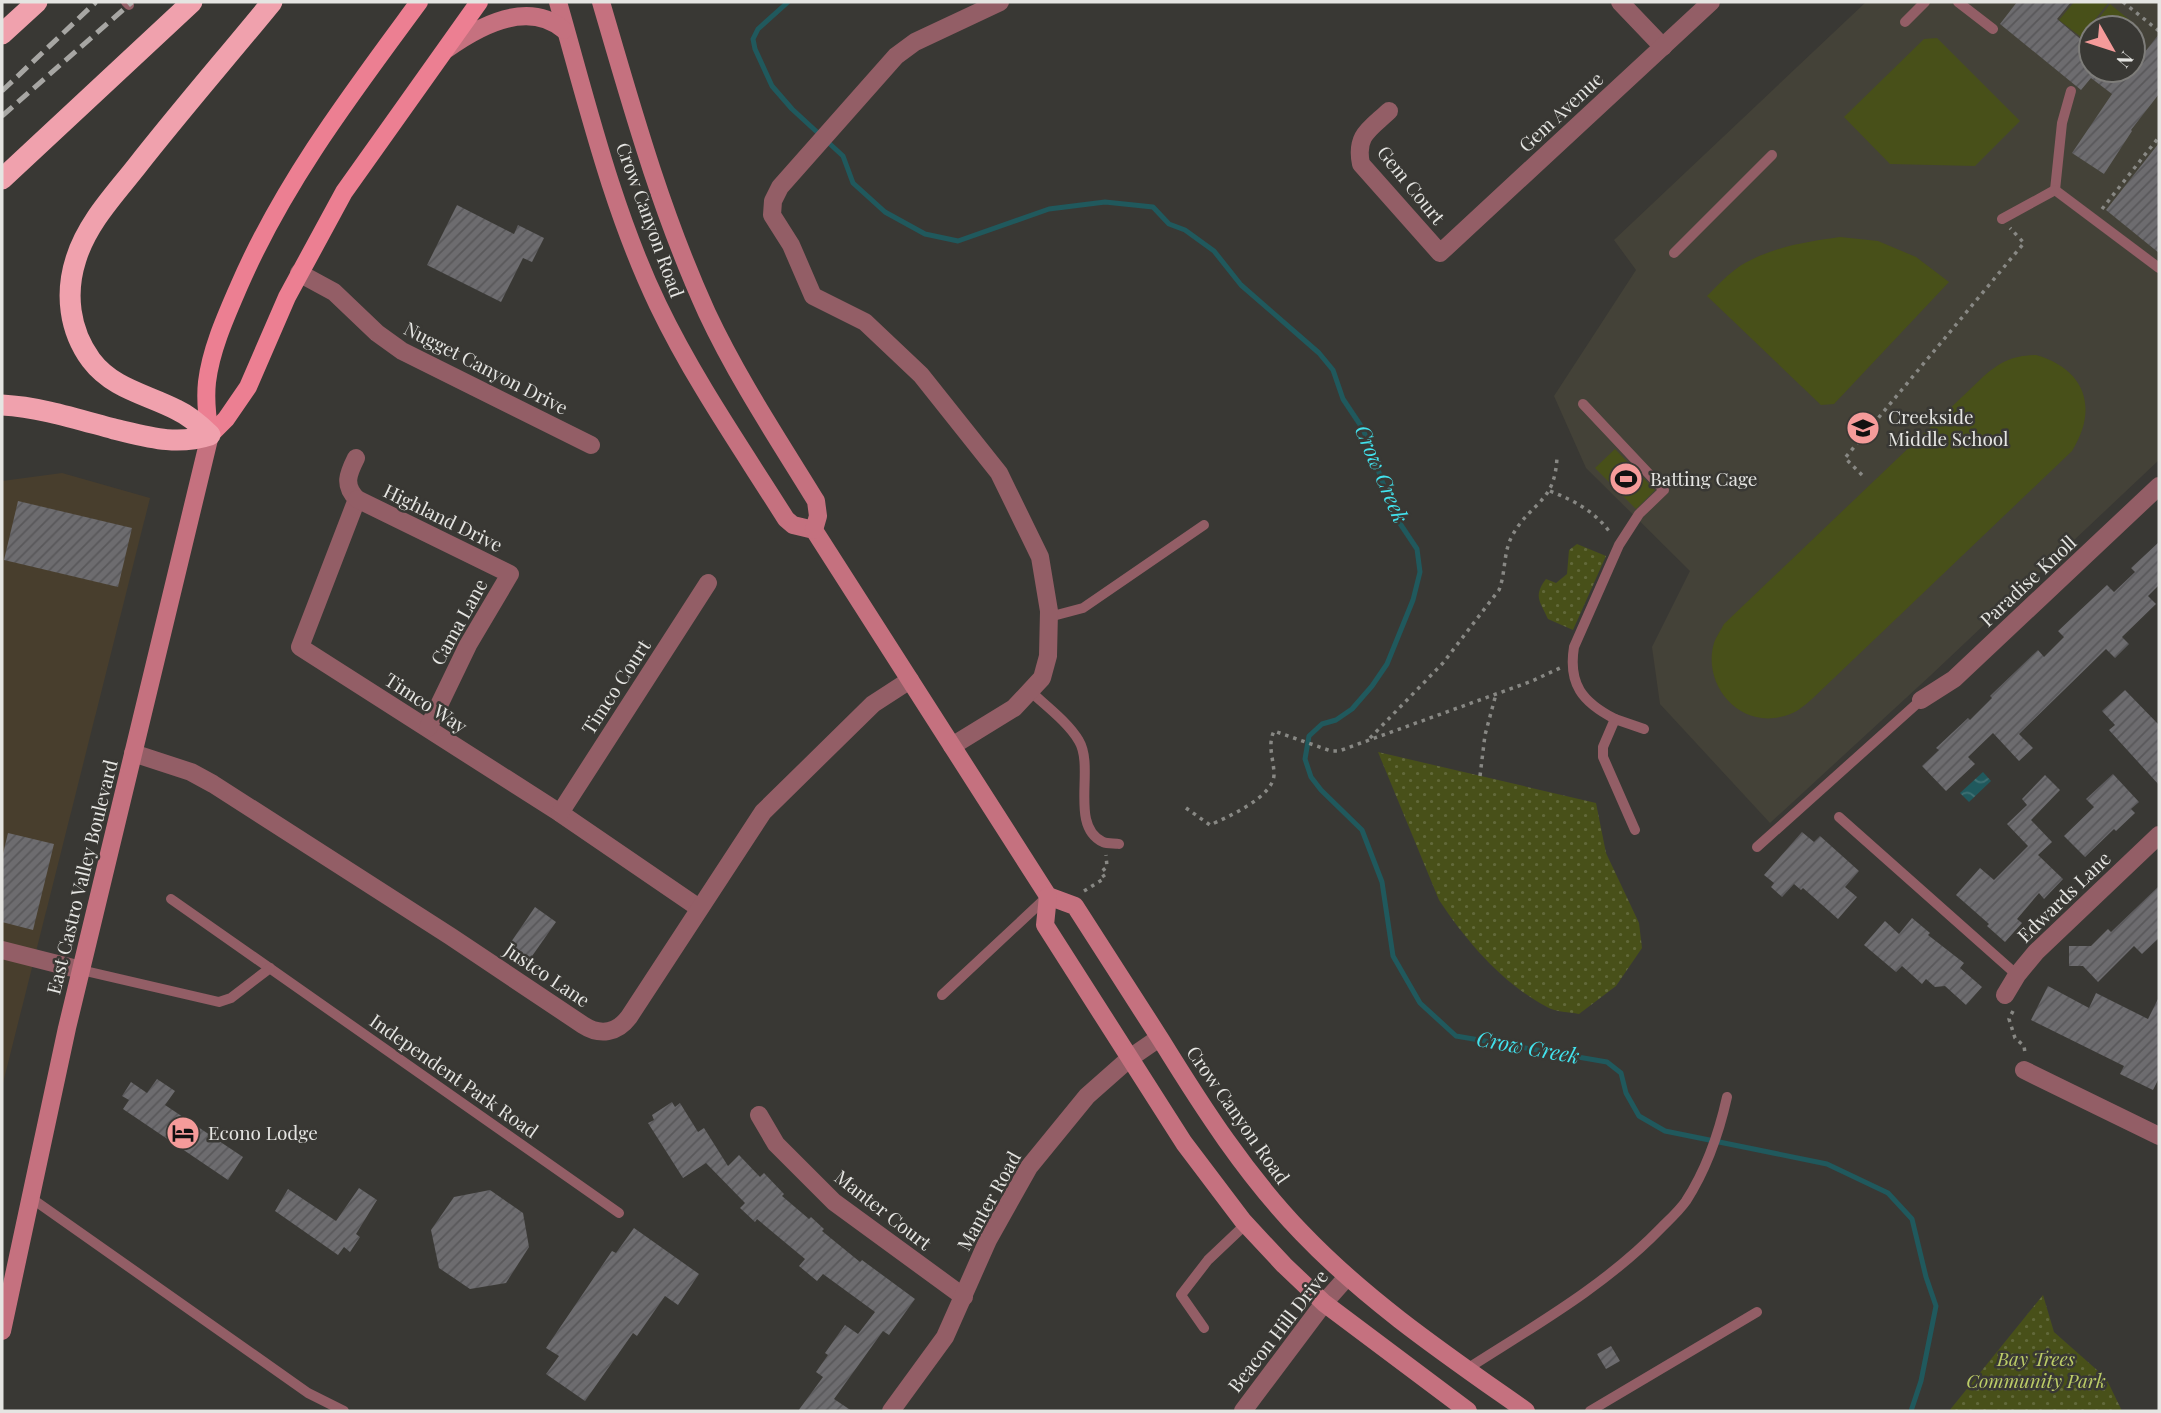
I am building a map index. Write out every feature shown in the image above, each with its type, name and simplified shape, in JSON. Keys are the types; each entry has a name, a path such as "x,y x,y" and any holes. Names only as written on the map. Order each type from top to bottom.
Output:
{"highway":[{"path":"2,34 37,2"},
{"path":"2,178 192,2"},
{"path":"210,435 188,416 125,388 109,379 96,366 81,344 75,328 71,311 71,283 79,249 100,214 272,2"},
{"path":"2,405 39,410 156,440 184,441 210,435"}],"main road":[{"name":"East Castro Valley Boulevard","path":"2,1331 81,970 210,435 206,399 209,367 250,260 278,206 303,164 419,2"},
{"name":"East Castro Valley Boulevard","path":"210,435 248,387 278,316 344,192 479,2"},
{"name":"Crow Canyon Road","path":"558,2 614,192 634,248 666,321 707,394 786,519 793,525 814,530 818,516 816,501 740,377 708,315 676,241 656,187 601,2"},
{"path":"444,51 496,14 515,5 540,7 555,18 568,36"},
{"path":"814,530 1048,896 1045,925 1196,1160 1246,1224 1324,1303 1468,1411"},
{"name":"Crow Canyon Road","path":"1048,896 1075,906 1215,1126 1250,1174 1302,1233 1347,1277 1432,1345 1526,1411"}],"street":[{"path":"952,746 1014,708 1042,678 1048,656 1049,617 1040,558 999,473 922,375 865,322 813,296 791,245 772,215 773,201 780,187 906,48 1000,2"},
{"path":"1620,2 1663,47"},
{"name":"Gem Avenue","path":"1440,253 1712,2"},
{"name":"Gem Court","path":"1389,111 1364,135 1358,149 1361,164 1440,253"},
{"name":"Nugget Canyon Drive","path":"299,274 334,292 377,333 402,351 591,445"},
{"path":"356,458 346,480 349,490 357,499"},
{"name":"Paradise Knoll","path":"1921,700 1954,679 2159,486"},
{"name":"Highland Drive","path":"357,499 510,574"},
{"name":"Timco Way","path":"357,499 300,647 560,813 699,908"},
{"name":"Cama Lane","path":"428,728 468,645 510,574"},
{"name":"Timco Court","path":"560,813 708,583"},
{"name":"Justco Lane","path":"133,753 191,772 213,783 596,1032 609,1032 625,1023 755,822 777,797 873,704 910,680"},
{"name":"Edwards Lane","path":"2010,987 2036,952 2159,835"},
{"path":"2,950 81,970"},
{"name":"Manter Road","path":"891,1411 945,1337 988,1240 1029,1167 1087,1096 1130,1058 1159,1038"},
{"path":"2027,1071 2159,1136"},
{"name":"Manter Court","path":"760,1115 776,1144 834,1202 964,1297"},
{"name":"Beacon Hill Drive","path":"1243,1411 1324,1303 1347,1277"}],"lane":[{"path":"1905,22 1925,2"},
{"path":"1958,2 1993,29"},
{"path":"2055,190 2062,123 2071,91"},
{"path":"1674,253 1772,155"},
{"path":"2002,219 2055,190"},
{"path":"2055,190 2159,268"},
{"path":"1583,404 1664,490 1639,514 1619,545 1579,632 1571,663 1580,691 1588,702 1615,719 1644,729"},
{"path":"1049,617 1083,608 1204,525"},
{"path":"1030,691 1080,742 1084,755 1086,821 1093,834 1104,843 1119,844"},
{"path":"1756,847 1921,700"},
{"path":"1615,719 1603,747 1602,757 1635,830"},
{"path":"1839,817 2010,987"},
{"path":"942,995 1048,896"},
{"name":"Independent Park Road","path":"171,899 619,1213"},
{"path":"81,970 219,1002 231,998 270,968"},
{"path":"1467,1369 1579,1297 1640,1250 1685,1203 1706,1164 1722,1120 1727,1097"},
{"path":"31,1198 308,1394 344,1411"},
{"path":"1204,1328 1181,1295 1208,1259 1246,1224"},
{"path":"1590,1411 1757,1312"}],"path":[{"path":"2123,2 2159,31"},
{"path":"2093,220 2159,137"},
{"path":"1862,475 1845,458 2024,243 2002,219"},
{"path":"1368,740 1443,663 1495,596 1504,578 1506,552 1511,538 1525,517 1550,491 1557,468 1557,457"},
{"path":"1550,491 1589,510 1619,545"},
{"path":"1186,808 1210,825 1233,816 1265,793 1274,778 1269,740 1274,731 1331,751 1339,751 1541,677 1571,663"},
{"path":"1480,776 1485,735 1496,694"},
{"path":"1066,903 1105,878 1101,872 1107,867 1104,843"},
{"path":"2010,987 2016,1004 2009,1019 2014,1038 2024,1046 2027,1071"}],"shaded area":[{"name":"Creekside Middle School","path":"1866,2 2159,2 2159,460 1770,823 1660,704 1652,647 1690,571 1586,468 1554,396 1636,270 1614,240"},
{"path":"62,473 150,498 2,1087 2,481"}],"green space":[{"path":"2074,2 2109,2 2099,14 2077,14 2077,34 2059,20"},
{"path":"2110,4 2122,14 2102,14"},
{"path":"1937,38 2020,121 1975,166 1890,164 1844,117 1924,39"},
{"path":"1840,237 1878,241 1916,257 1949,282 1834,404 1821,405 1707,296 1736,269 1764,254 1801,243"},
{"path":"2036,355 2053,361 2066,370 2076,380 2082,392 2085,420 2072,451 1805,705 1789,715 1764,718 1737,709 1718,687 1713,673 1714,643 1724,624 1984,376 2008,360"},
{"name":"Batting Cage","path":"1615,449 1655,490 1636,509 1595,468"},
{"path":"1577,544 1606,556 1573,630 1548,619 1540,603 1539,594 1546,579 1556,583 1567,574 1569,550"},
{"path":"1378,752 1596,803 1606,853 1639,923 1642,948 1616,986 1579,1014 1547,1007 1500,974 1461,931 1439,900"},
{"name":"Bay Trees Community Park","path":"2043,1295 2054,1332 2106,1378 2122,1411 1949,1411"}],"water":[{"path":"1983,772 1991,781 1969,802 1960,793"}],"building":[{"path":"2017,2 2071,2 2057,19 2077,36 2077,84 2086,84 2081,90 2000,24"},
{"path":"2159,34 2159,94 2131,130 2104,174 2072,153 2112,94 2099,84 2147,84 2147,49"},
{"path":"2159,143 2159,253 2106,210"},
{"path":"457,205 514,234 518,225 544,238 532,262 523,258 501,302 427,265"},
{"path":"18,501 132,528 118,587 4,560"},
{"path":"2159,542 2159,585 2148,596 2156,604 2122,637 2129,644 2115,658 2106,649 2019,734 2033,748 2019,761 1993,733 1968,757 1975,764 1946,791 1922,766 1939,750 1936,748 1968,718 1970,720 1992,698 1990,696 2038,650 2044,657 2064,637 2058,631 2107,585 2114,592 2135,572 2131,568"},
{"path":"2125,690 2159,725 2159,785 2109,730 2115,725 2102,711"},
{"path":"2113,774 2139,802 2131,809 2135,813 2085,857 2064,836 2094,807 2086,799"},
{"path":"2045,775 2060,790 2031,820 2052,842 2038,855 2063,879 2044,899 2039,893 2017,919 2022,923 2005,942 1956,895 1980,868 1994,880 2028,846 2007,824 2027,805 2022,799"},
{"path":"1802,832 1814,842 1820,836 1859,871 1845,887 1857,897 1838,919 1803,888 1801,890 1794,884 1782,897 1771,887 1774,883 1764,875"},
{"path":"8,833 54,844 33,930 2,922 2,858"},
{"path":"2159,886 2159,938 2142,954 2134,946 2098,982 2083,966 2069,966 2069,946 2091,946 2108,929 2111,932"},
{"path":"535,907 556,922 530,959 509,945"},
{"path":"1912,918 1930,933 1928,935 1964,963 1960,968 1982,987 1966,1005 1945,986 1935,987 1926,979 1922,984 1902,966 1896,972 1864,945 1885,921 1899,934"},
{"path":"2048,986 2089,1008 2096,993 2148,1019 2159,997 2159,1078 2153,1090 2120,1074 2124,1066 2031,1020"},
{"name":"Econo Lodge","path":"157,1079 175,1091 165,1105 243,1157 228,1180 123,1109 129,1100 122,1096 131,1082 147,1093"},
{"path":"672,1102 675,1107 680,1103 698,1132 704,1128 728,1166 739,1155 760,1177 764,1173 784,1194 782,1196 809,1219 811,1217 824,1229 822,1231 860,1262 862,1260 915,1299 889,1335 883,1331 834,1399 852,1411 798,1411 823,1377 816,1372 828,1355 825,1353 845,1325 858,1334 875,1312 823,1274 817,1281 799,1266 805,1259 740,1208 745,1203 706,1163 683,1178 648,1123 654,1120 652,1115"},
{"name":"Econo Lodge","path":"359,1188 377,1200 356,1234 360,1237 350,1252 344,1247 338,1255 275,1211 288,1189 336,1221"},
{"path":"490,1190 523,1213 529,1247 506,1283 470,1289 439,1268 431,1230 454,1197"},
{"path":"634,1228 699,1274 678,1305 665,1296 637,1336 633,1333 585,1401 546,1374 559,1356 546,1348 612,1251 616,1253"},
{"path":"1611,1346 1620,1361 1606,1369 1597,1354"}],"waterway":[{"name":"Crow Creek","path":"788,2 758,29 753,39 772,86 792,109 843,156 853,183 885,212 925,234 958,241 1049,209 1105,202 1153,207 1169,224 1185,230 1214,251 1241,285 1319,353 1333,370 1343,399 1363,429 1395,516 1417,549 1420,572 1413,600 1387,664 1352,709 1336,720 1322,724 1309,736 1305,759 1311,777 1321,790 1362,830 1382,882 1393,956 1420,1003 1456,1036 1607,1062 1621,1073 1626,1093 1639,1116 1665,1131 1827,1164 1888,1193 1912,1219 1936,1306 1921,1381 1911,1411"}],"railway":[{"path":"2,91 96,2"},
{"path":"2,116 132,2"}],"place":[{"name":"Creekside Middle School","path":"1863,428"},
{"name":"Batting Cage","path":"1626,479"},
{"name":"Econo Lodge","path":"183,1133"}]}
